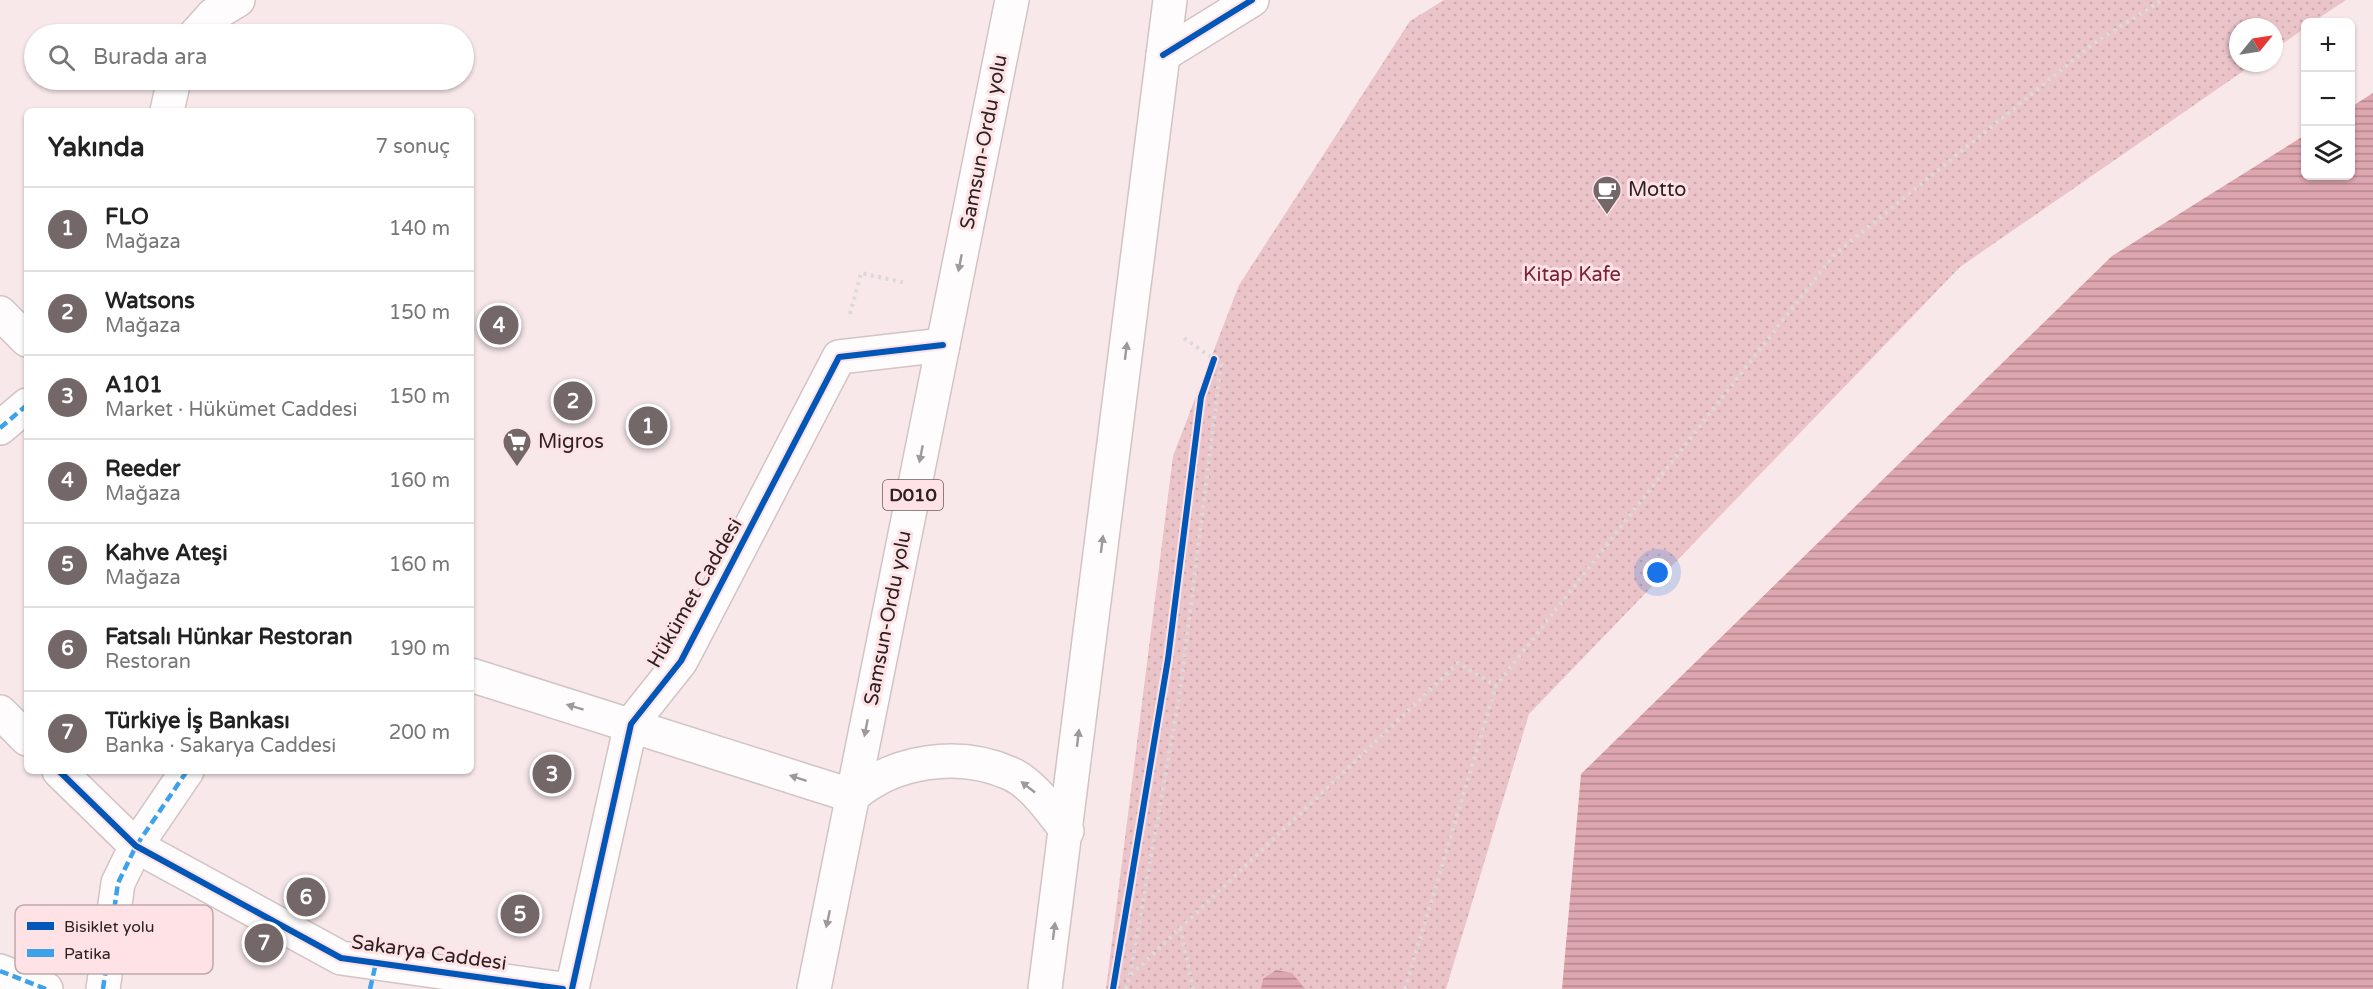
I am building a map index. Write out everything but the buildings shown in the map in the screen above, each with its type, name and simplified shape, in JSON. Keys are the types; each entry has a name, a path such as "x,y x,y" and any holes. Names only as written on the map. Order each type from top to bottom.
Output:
{"main road":[{"path":"205,24 213,15 238,0"},
{"name":"Samsun-Ordu yolu","path":"814,989 1012,0"},
{"path":"1045,989 1067,831 1170,0"},
{"path":"1163,55 1252,0"},
{"path":"168,108 172,90"},
{"path":"0,313 24,337"},
{"path":"837,361 839,357 944,345"},
{"name":"Hükümet Caddesi","path":"572,989 631,724 681,661 837,361"},
{"path":"0,428 24,408"},
{"path":"474,676 853,796 870,781 920,763 966,762 1010,773 1039,796 1067,831"},
{"path":"0,712 24,736"},
{"name":"Sakarya Caddesi","path":"63,774 136,846 373,976 563,989"},
{"path":"115,905 118,883 136,846 186,774"},
{"path":"0,971 46,989"},
{"path":"103,989 105,974"}],"path":[{"path":"1405,989 1496,686 1834,255 2093,44 2162,0"},
{"path":"837,361 861,273 906,283"},
{"path":"1126,989 1180,692 1221,364 1181,336"},
{"path":"1210,369 1214,359"},
{"path":"1130,976 1458,663 1496,686"},
{"path":"1179,928 1194,989"}],"green space":[{"name":"Kitap Kafe","path":"1444,0 2346,0 2319,18 2301,18 2301,31 2283,44 2283,18 2229,18 2229,72 2242,72 1960,267 1529,714 1446,989 1106,989 1173,456 1239,285 1410,21"}],"shaded area":[{"path":"2373,93 2373,989 1562,989 1581,774 2112,256 2301,138 2301,180 2355,180 2355,104"},
{"path":"1276,970 1292,973 1305,989 1261,989 1263,979"}],"marked path":[{"path":"0,428 24,408"},
{"path":"115,905 118,883 136,846 185,774"},
{"path":"370,989 376,963"},
{"path":"0,971 46,989"},
{"path":"103,989 105,974"}],"cycle path":[{"path":"1163,55 1252,0"},
{"path":"572,989 631,724 681,661 839,357 943,345"},
{"path":"1113,989 1168,659 1201,397 1214,359"},
{"path":"62,774 136,846 341,958 563,989"}],"place":[{"name":"Motto","path":"1607,216"},
{"name":"Reeder","path":"499,325"},
{"name":"Watsons","path":"573,401"},
{"name":"FLO","path":"648,426"},
{"name":"Migros","path":"517,468"},
{"name":"A101","path":"552,774"},
{"name":"Fatsalı Hünkar Restoran","path":"306,897"},
{"name":"Kahve Ateşi","path":"520,914"},
{"name":"Türkiye İş Bankası","path":"264,943"}]}
